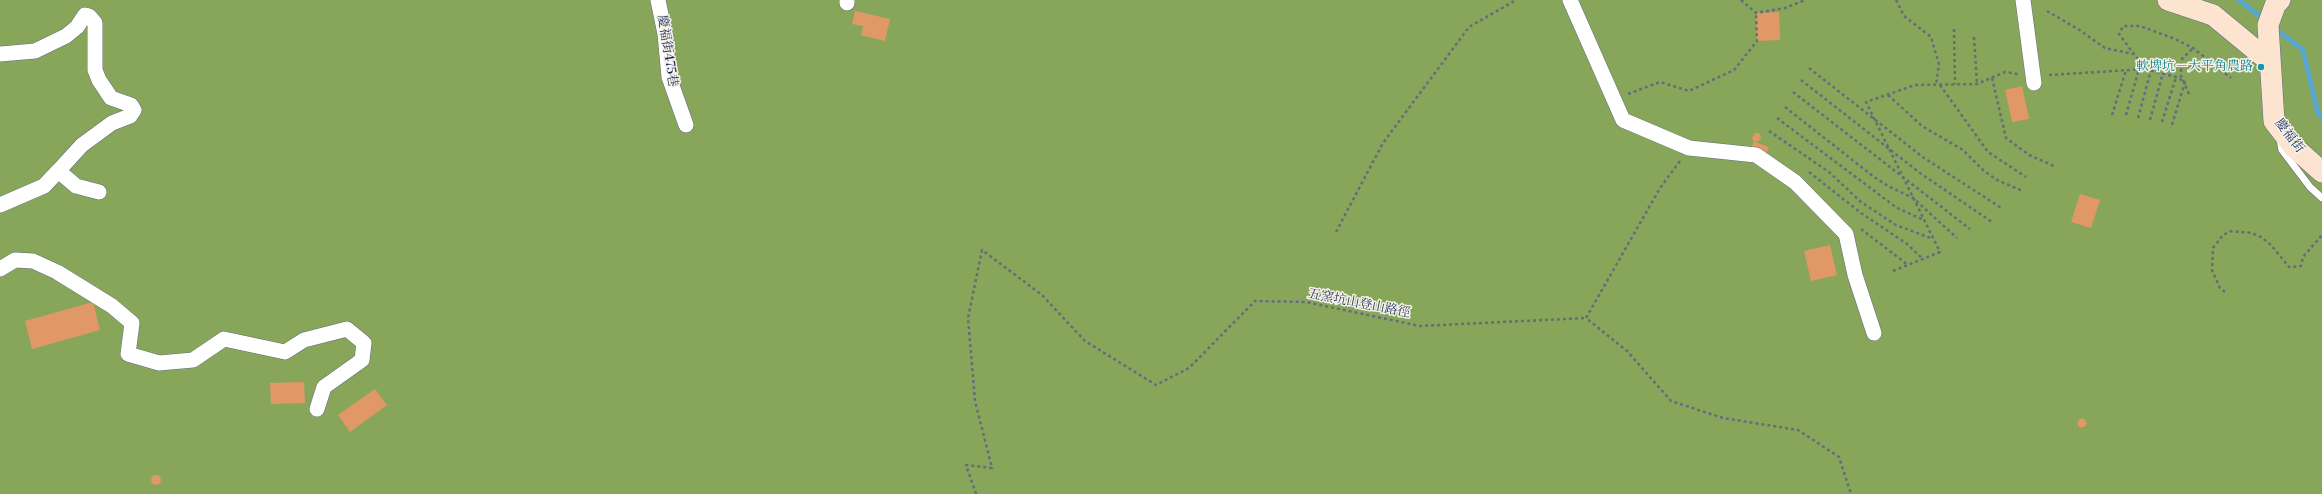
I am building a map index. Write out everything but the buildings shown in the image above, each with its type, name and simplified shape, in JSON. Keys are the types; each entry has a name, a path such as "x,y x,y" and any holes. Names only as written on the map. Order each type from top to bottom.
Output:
{"street":[{"name":"慶福街475巷","path":"658,0 665,34 669,78 686,125"},
{"path":"1570,0 1623,120 1689,148 1756,156 1795,182 1846,234 1855,276 1874,332"},
{"path":"2023,0 2034,80"},
{"path":"2168,0 2213,15 2270,62"},
{"name":"慶福街","path":"2273,13 2270,62 2274,121 2294,147 2322,172"},
{"path":"0,54 35,51 66,36 77,27 85,15 89,16 95,23 95,70 99,80 111,98 131,105 134,110 130,116 112,123 82,145 44,186 0,206"},
{"path":"60,170 62,174 76,186 99,192"},
{"path":"0,269 15,260 33,261 62,275 112,306 132,323 128,354 159,363 193,360 224,339 285,352 304,340 347,329 364,343 362,360 324,387 317,410"}],"lane":[{"path":"2274,121 2282,150 2310,187 2322,198"}],"path":[{"path":"1336,232 1383,143 1469,27 1516,0"},
{"path":"1614,99 1660,82 1690,91 1734,70 1757,40 1756,13 1741,0"},
{"path":"1756,13 1785,8 1806,0"},
{"path":"1896,0 1904,16 1931,37 1938,64 1938,85 1988,152 2026,178"},
{"path":"2047,11 2104,48 2133,54"},
{"path":"2145,69 2118,34 2123,26 2140,26 2175,38 2193,48 2231,78"},
{"path":"1954,28 1955,84"},
{"path":"1974,37 1977,84"},
{"path":"2189,94 2181,76 2181,60 2193,48"},
{"path":"1809,68 1874,117 1924,158 2003,209"},
{"path":"2126,115 2139,69"},
{"path":"1892,271 1940,252 1866,102 1915,86 1977,84 2005,72 2034,80 2145,69 2176,77 2183,81"},
{"path":"2112,115 2126,70"},
{"path":"2138,118 2151,70"},
{"path":"2150,120 2163,74"},
{"path":"2162,122 2176,77"},
{"path":"1992,78 2006,138 2029,155 2054,166"},
{"path":"1801,80 1920,173 1992,222"},
{"path":"2172,128 2185,84"},
{"path":"1794,92 1970,229"},
{"path":"1888,95 1922,126 1963,150 1984,171 1998,180 2023,191"},
{"path":"1785,107 1874,177 1888,186 1913,198 1957,238"},
{"path":"1777,118 1897,208 1924,220"},
{"path":"1769,131 1829,172 1861,202 1890,221 1933,239"},
{"path":"1689,148 1660,188 1586,318 1627,351 1671,401 1723,418 1798,430 1839,457 1851,494"},
{"path":"1804,169 1861,213 1907,244 1923,259"},
{"path":"1856,224 1908,265"},
{"path":"2225,292 2220,288 2212,270 2213,248 2223,235 2231,231 2252,233 2261,237 2271,245 2289,267 2301,266 2303,257 2322,235"},
{"name":"五窯坑山登山路徑","path":"976,494 966,465 992,468 975,401 968,318 982,250 1042,295 1085,341 1156,385 1190,368 1255,301 1306,302 1420,326 1586,318"}],"green space":[{"path":"0,0 2322,0 2322,494 0,494"}],"waterway":[{"path":"2239,0 2265,20"},
{"path":"2274,28 2303,50 2318,114 2322,117"}],"place":[{"name":"軟埤坑－大平角農路","path":"2261,67"}]}
